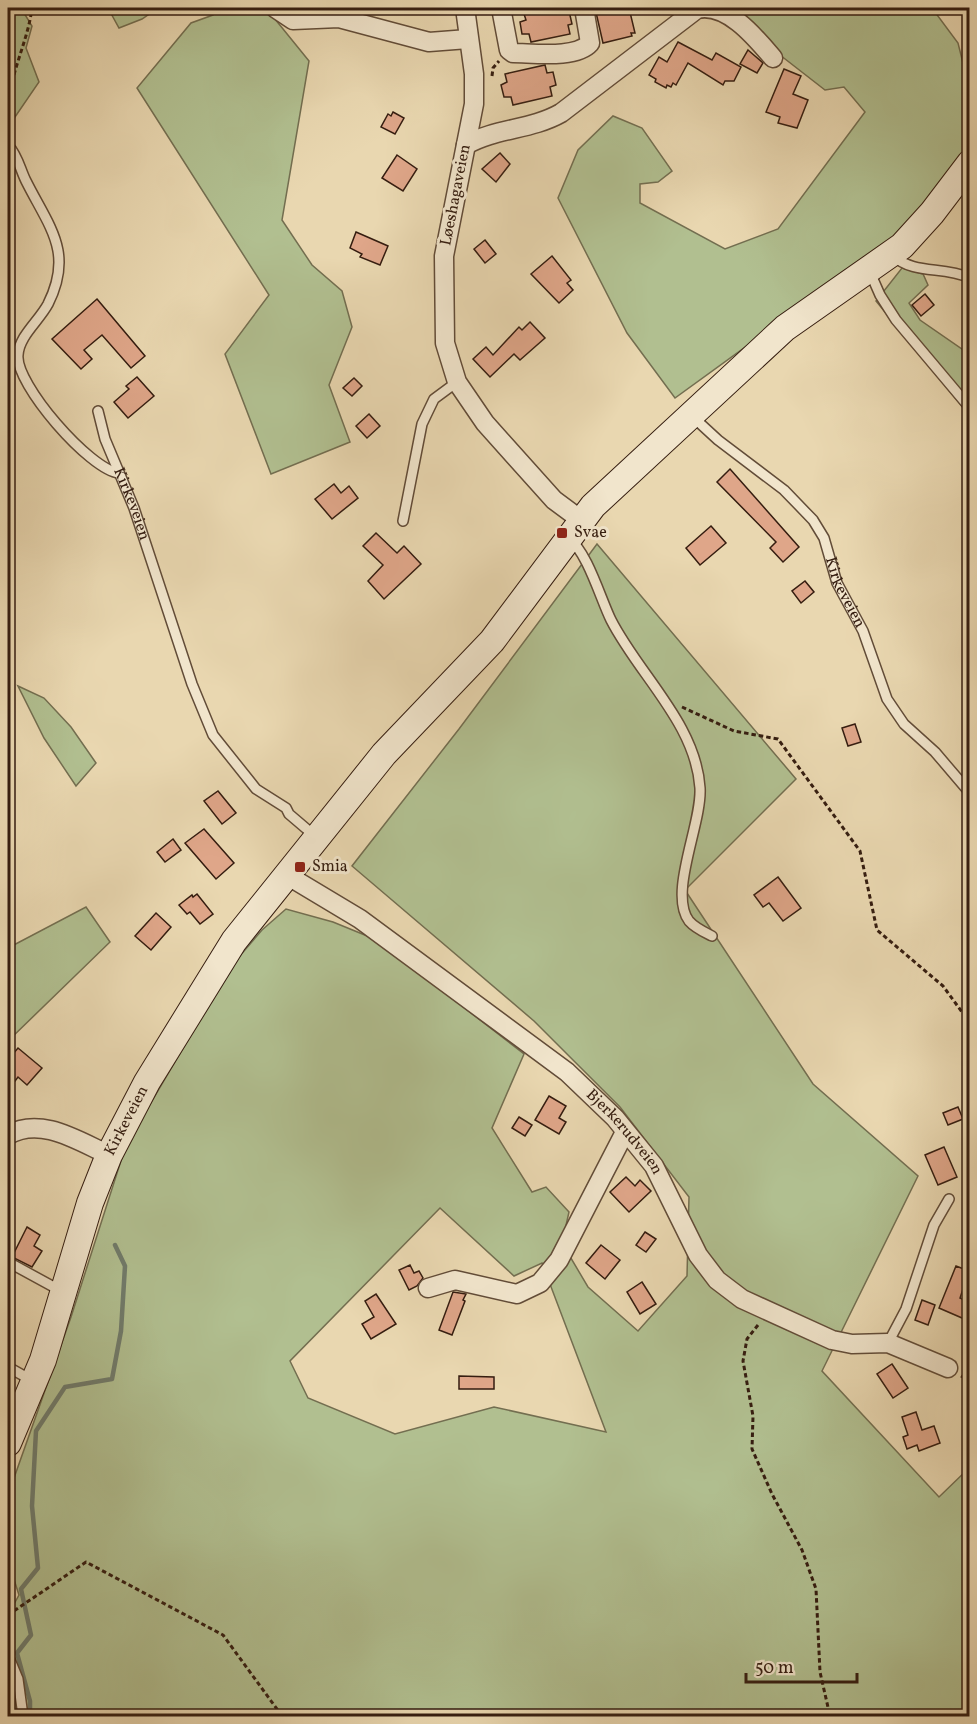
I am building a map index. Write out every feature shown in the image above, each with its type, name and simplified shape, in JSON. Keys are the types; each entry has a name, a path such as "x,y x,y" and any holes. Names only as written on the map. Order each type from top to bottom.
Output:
{"main road":[{"name":"Kirkeveien","path":"8,1443 35,1382 65,1294 79,1238 109,1155 147,1082 234,941 285,874 384,754 492,641 574,529 691,415 785,328 892,255 924,222 969,163"}],"street":[{"path":"275,8 293,20 339,18 429,42 468,39"},
{"name":"Løeshagaveien","path":"465,8 474,74 474,94 444,255 445,343 457,382 486,423 554,500 574,529"},
{"path":"501,8 509,50 513,53 559,53 586,48 590,41 584,8"},
{"path":"466,145 480,137 522,129 555,116 697,9 712,8 729,16 773,58"},
{"name":"Bjerkerudveien","path":"285,874 360,919 567,1072 615,1118 654,1166 698,1255 717,1280 742,1299 832,1340 852,1344 888,1343 948,1368"},
{"path":"8,1135 26,1127 41,1126 109,1155"},
{"path":"428,1288 455,1280 517,1294 540,1283 559,1260 625,1132"}],"lane":[{"name":"Kirkeveien","path":"8,145 15,154 54,235 60,253 60,270 47,306 20,346 19,368 32,391 76,444 103,466 119,473 134,508 192,684 213,735 256,789 285,808 316,837"},
{"path":"892,255 901,263 918,270 954,271 969,278"},
{"path":"869,270 880,296 896,320 969,408"},
{"path":"403,522 422,424 434,399 457,382"},
{"path":"98,411 105,440 119,473"},
{"name":"Kirkeveien","path":"691,415 718,440 794,498 813,520 824,538 837,583 863,631 890,705 904,724 940,758 969,793"},
{"path":"574,529 574,543 615,628 686,736 700,785 698,816 681,901 690,923 712,936"},
{"path":"888,1343 906,1309 934,1225 949,1199"},
{"path":"8,1262 65,1294"},
{"path":"8,1367 35,1382"},
{"path":"8,1656 18,1679 23,1716"}],"path":[{"path":"15,154 8,129 12,73 32,8"},
{"path":"491,77 493,68 509,50"},
{"path":"670,711 681,706 734,731 778,740 860,851 877,930 943,986 969,1023"},
{"path":"768,1312 747,1339 743,1361 753,1416 752,1449 772,1494 802,1550 816,1589 820,1672 830,1716"},
{"path":"8,1615 86,1562 223,1635 282,1716"}],"green space":[{"path":"8,8 21,8 32,26 26,48 39,82 15,117 8,94"},
{"path":"108,8 158,8 142,19 119,28"},
{"path":"220,8 266,8 309,61 282,220 312,265 342,291 352,327 329,385 350,442 271,474 225,354 269,295 137,88 191,23 213,15"},
{"path":"737,8 932,8 958,43 969,87 969,157 886,245 675,398 627,333 558,198 578,150 613,116 642,128 672,171 658,182 640,184 640,203 725,249 778,229 865,112 844,87 825,90 780,55"},
{"path":"902,268 923,274 928,285 909,303 920,320 969,354 969,415 876,301"},
{"path":"597,544 796,779 685,890 813,1084 918,1176 822,1371 939,1497 969,1468 969,1716 8,1716 8,1615 19,1595 8,1561 8,1495 71,1317 126,1145 232,965 262,930 286,909 333,922 377,940 524,1054 492,1128 532,1192 546,1187 569,1212 562,1243 588,1287 638,1331 687,1276 689,1197 620,1107 534,1021 352,866 459,729","holes":["440,1208 514,1276 542,1263 606,1432 494,1407 395,1434 308,1398 290,1361"]},
{"path":"18,686 44,698 71,727 96,763 76,786 44,738"},
{"path":"86,907 110,942 8,1041 8,948"}],"building":[{"path":"564,8 565,12 569,11 572,24 568,25 570,34 531,42 529,34 522,34 520,22 526,20 524,14"},
{"path":"595,8 629,8 635,33 631,33 632,36 603,43"},
{"path":"678,42 712,60 716,53 741,67 734,81 725,81 723,85 688,63 676,85 673,83 671,87 667,85 666,88 655,82 656,79 649,75 659,57 667,62"},
{"path":"748,50 763,63 757,73 740,64"},
{"path":"545,65 547,73 553,72 556,85 550,87 552,96 513,105 511,97 504,97 501,85 507,82 505,74"},
{"path":"784,69 801,76 793,94 808,100 797,128 778,123 780,117 766,112"},
{"path":"393,112 404,118 395,134 381,127 388,114 391,116"},
{"path":"500,153 510,164 496,182 482,169"},
{"path":"397,155 417,169 403,191 382,178"},
{"path":"356,232 388,246 380,265 360,257 362,254 350,248"},
{"path":"485,240 496,254 485,263 474,249"},
{"path":"552,256 571,280 567,283 573,290 559,303 531,274"},
{"path":"925,294 934,305 921,316 912,305"},
{"path":"97,299 145,356 131,368 102,335 84,350 92,359 81,369 52,339"},
{"path":"530,322 545,338 520,360 514,354 490,377 473,359 486,347 493,355 519,327 522,330"},
{"path":"137,377 154,396 128,418 114,402 129,389 126,386"},
{"path":"354,378 362,386 352,396 343,388"},
{"path":"369,414 380,426 367,438 356,426"},
{"path":"730,469 799,547 783,562 770,548 776,542 717,482"},
{"path":"334,484 341,493 349,486 358,498 332,519 315,499"},
{"path":"711,526 726,543 700,565 686,548"},
{"path":"376,533 397,553 404,546 421,564 384,599 368,581 383,565 363,546"},
{"path":"805,581 814,592 801,603 792,591"},
{"path":"855,724 861,742 848,746 842,728"},
{"path":"218,791 236,813 222,824 204,801"},
{"path":"204,829 234,863 216,879 185,843"},
{"path":"173,839 181,850 165,862 157,852"},
{"path":"778,877 801,908 783,921 769,903 763,907 754,895"},
{"path":"197,894 213,914 200,924 190,912 187,914 179,905"},
{"path":"156,913 171,927 151,950 135,936"},
{"path":"18,1048 42,1068 27,1085 18,1077 15,1081 8,1074 8,1060"},
{"path":"549,1096 566,1106 559,1118 566,1122 559,1134 535,1120"},
{"path":"958,1107 963,1119 948,1125 943,1113"},
{"path":"519,1117 532,1125 525,1136 512,1128"},
{"path":"944,1147 957,1177 938,1185 925,1155"},
{"path":"626,1177 635,1186 640,1180 651,1191 629,1212 610,1192"},
{"path":"27,1227 40,1235 34,1246 42,1251 32,1267 12,1257"},
{"path":"645,1232 656,1239 646,1252 636,1245"},
{"path":"601,1245 620,1260 605,1279 586,1263"},
{"path":"410,1265 414,1273 419,1271 423,1278 417,1286 409,1290 399,1270"},
{"path":"956,1266 969,1271 960,1298 969,1302 969,1321 939,1308"},
{"path":"642,1282 656,1304 640,1314 627,1292"},
{"path":"453,1292 466,1294 452,1335 439,1330"},
{"path":"376,1294 396,1324 371,1339 362,1324 374,1317 365,1301"},
{"path":"922,1300 935,1305 928,1325 915,1320"},
{"path":"892,1364 908,1388 893,1398 877,1374"},
{"path":"459,1376 494,1377 494,1389 459,1389"},
{"path":"916,1412 922,1430 934,1426 940,1443 919,1451 917,1445 907,1449 903,1437 908,1435 902,1417"}],"waterway":[{"path":"30,1716 30,1701 17,1653 31,1635 21,1589 38,1568 32,1506 36,1431 65,1387 112,1379 121,1331 125,1266 115,1245"}],"place":[{"name":"Svae","path":"562,533"},
{"name":"Smia","path":"300,867"}]}
